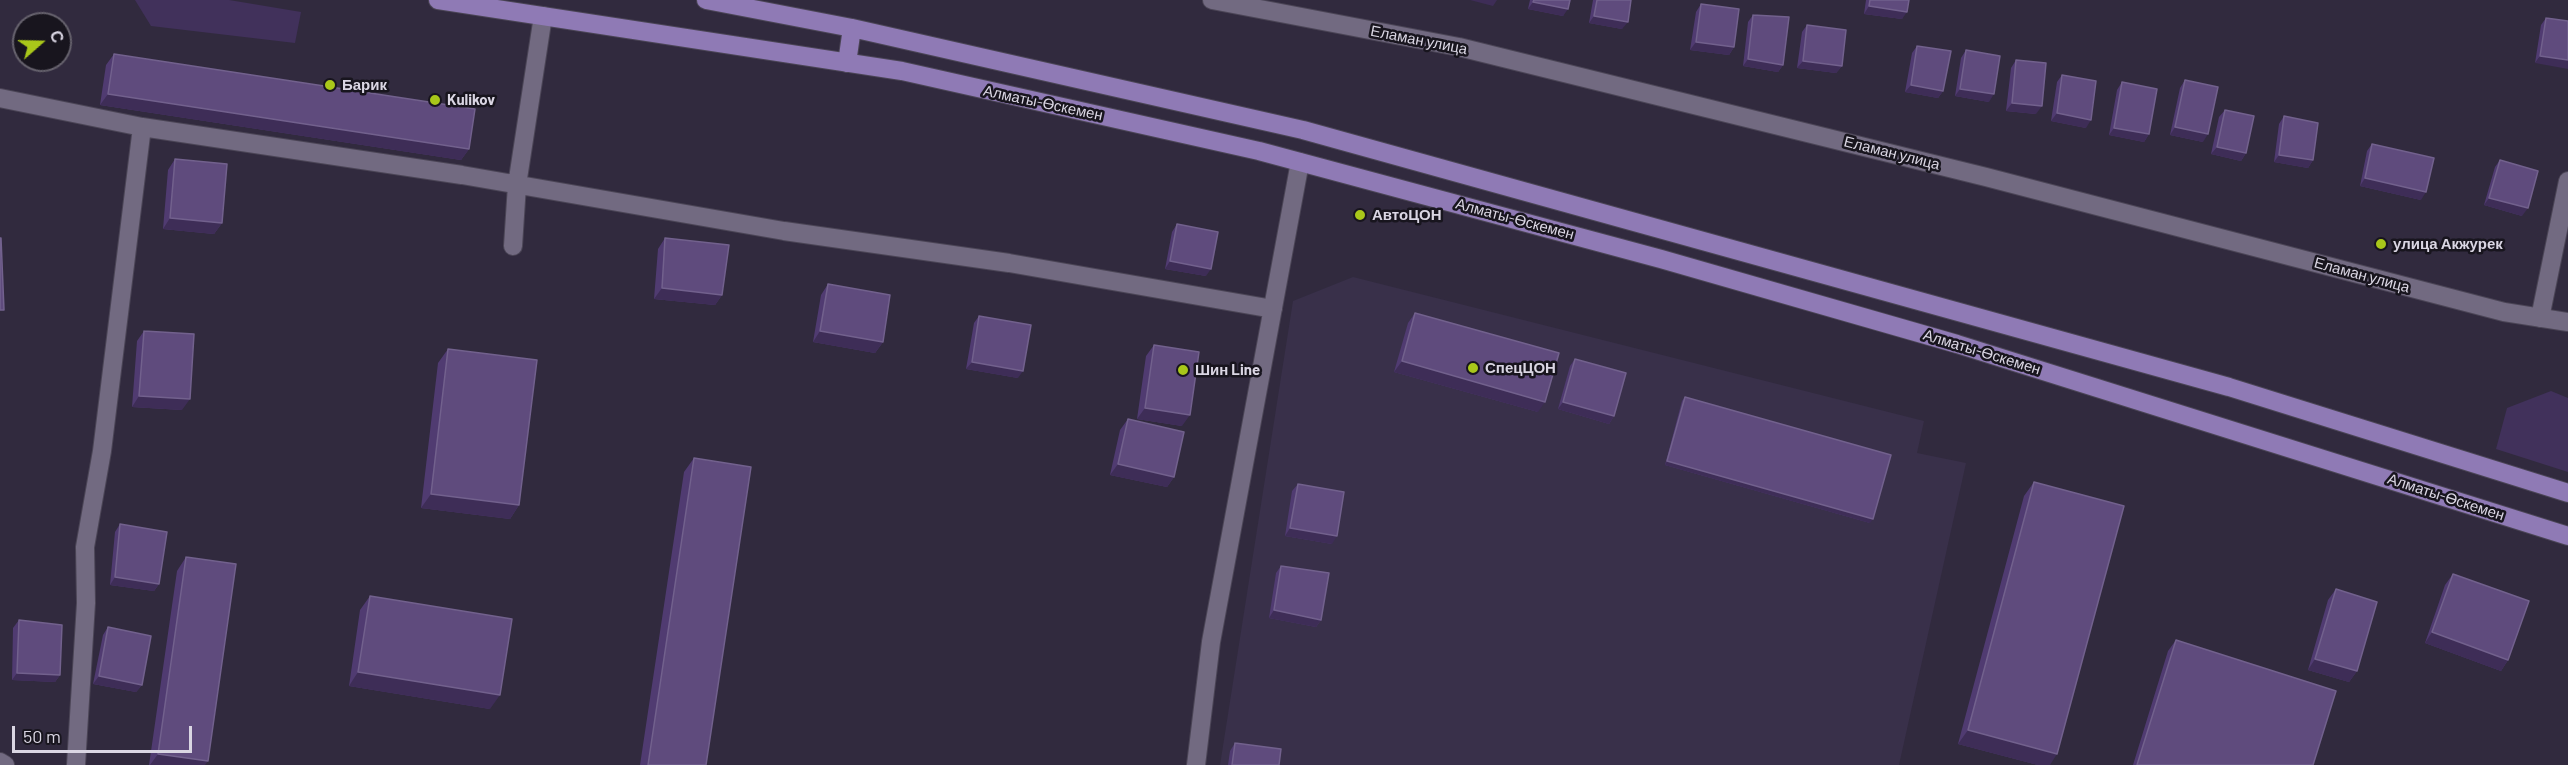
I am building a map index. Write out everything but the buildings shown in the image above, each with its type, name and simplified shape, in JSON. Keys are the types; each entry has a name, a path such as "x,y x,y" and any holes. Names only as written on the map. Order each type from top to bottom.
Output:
{"main road":[{"name":"Алматы-Өскемен","path":"438,0 902,71 1300,162 1650,255 1957,344 2568,536"},
{"name":"Алматы-Өскемен","path":"712,1 852,28 1303,130 2229,387 2568,493"},
{"path":"847,63 852,28"}],"street":[{"name":"Еламан улица","path":"1212,0 1459,47 1986,177 2504,312 2568,322"},
{"path":"513,246 517,185 543,16"},
{"path":"0,98 142,127 517,185 784,231 1009,263 1273,309"},
{"path":"76,765 86,603 85,547 102,451 142,127"},
{"path":"1196,765 1211,642 1300,162"},
{"path":"2540,318 2568,181"},
{"path":"0,762 5,765"}],"shaded area":[{"path":"135,0 229,0 301,12 295,43 151,26"},
{"path":"1353,277 1924,421 1917,453 1966,463 1899,765 1220,765 1293,301"},
{"path":"2551,391 2568,398 2568,472 2496,449 2507,408"}],"place":[{"name":"Барик","path":"330,85"},
{"name":"Kulikov","path":"435,100"},
{"name":"АвтоЦОН","path":"1360,215"},
{"name":"улица Акжурек","path":"2381,244"},
{"name":"СпецЦОН","path":"1473,368"},
{"name":"Шин Line","path":"1183,370"}]}
